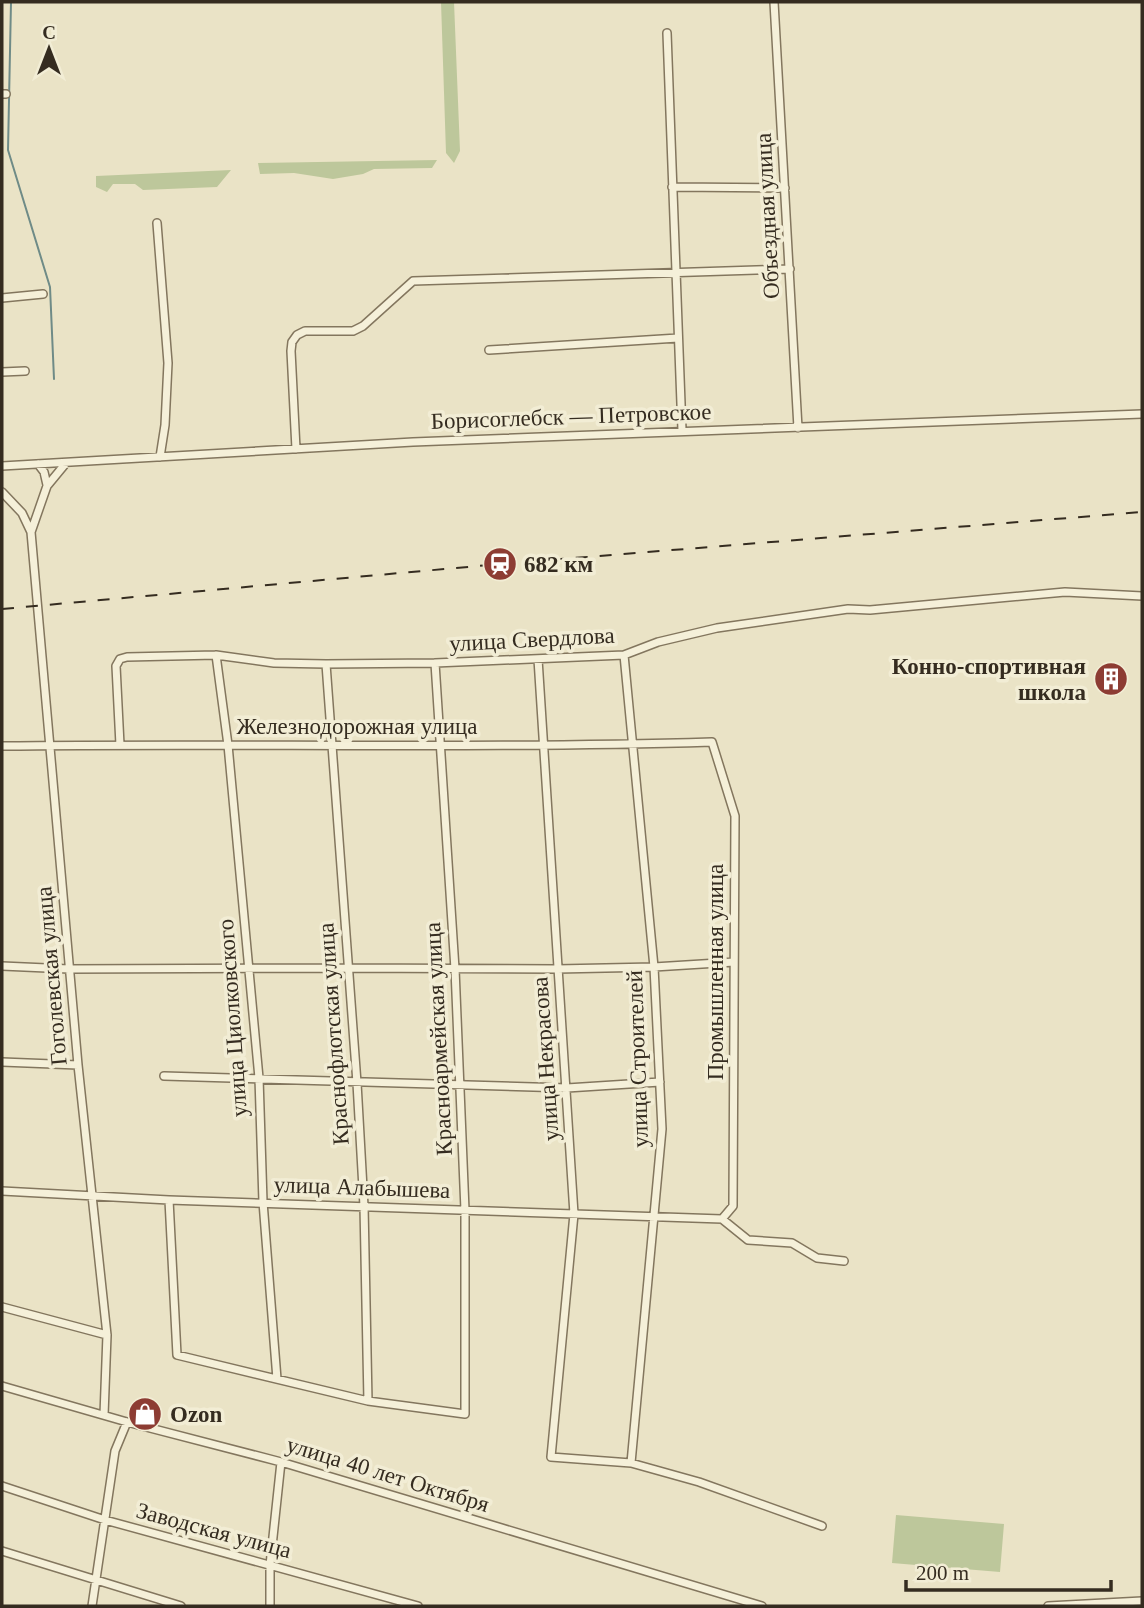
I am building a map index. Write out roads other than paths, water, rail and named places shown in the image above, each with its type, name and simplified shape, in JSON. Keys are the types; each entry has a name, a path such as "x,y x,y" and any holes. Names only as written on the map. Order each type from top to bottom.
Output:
{"street":[{"name":"Объездная улица","path":"774,2 797,428"},
{"path":"667,33 682,430"},
{"path":"672,187 785,188"},
{"path":"157,223 168,363 160,457"},
{"path":"296,449 292,342 297,335 305,331 353,331 363,326 414,281 790,269"},
{"path":"2,298 43,294"},
{"path":"489,349 678,338"},
{"path":"2,372 26,371"},
{"name":"Борисоглебск — Петровское","path":"2,466 682,430 1142,414"},
{"path":"31,533 47,486 66,463"},
{"path":"38,464 44,472 47,486"},
{"path":"2,492 22,513 31,533"},
{"name":"Гоголевская улица","path":"31,533 78,1065 107,1335 104,1415"},
{"name":"улица Свердлова","path":"120,745 116,666 120,659 127,657 216,654 274,663 326,664 435,663 624,654 659,642 717,628 848,609 870,610 1065,592 1142,596"},
{"name":"улица Циолковского","path":"216,654 228,745 259,1078 263,1202 277,1379"},
{"name":"улица Строителей","path":"624,654 654,967 662,1129 631,1463"},
{"name":"улица Некрасова","path":"538,659 575,1214 551,1457 631,1463"},
{"name":"Красноармейская улица","path":"368,1401 465,1414 465,1210 455,968 435,663"},
{"name":"Краснофлотская улица","path":"326,664 358,1083 364,1206 368,1401"},
{"name":"Железнодорожная улица","path":"2,747 332,744 543,746 712,742"},
{"name":"Промышленная улица","path":"712,742 735,816 733,1206 722,1219"},
{"path":"2,966 69,969 557,970 734,962"},
{"path":"2,1062 78,1065"},
{"path":"164,1076 567,1088 660,1082"},
{"name":"улица Алабышева","path":"2,1191 169,1200 722,1219"},
{"path":"169,1200 177,1355 368,1401"},
{"path":"722,1219 748,1240 792,1243 817,1258 844,1261"},
{"path":"2,1307 107,1335"},
{"name":"улица 40 лет Октября","path":"3,1388 281,1462 762,1606"},
{"path":"92,1606 115,1451 127,1422"},
{"path":"270,1606 270,1564 281,1462"},
{"path":"631,1463 699,1482 822,1526"},
{"name":"Заводская улица","path":"2,1486 105,1520 418,1606"},
{"path":"2,1551 181,1606"},
{"path":"1050,1606 1142,1601"}],"waterway":[{"path":"11,2 8,150 50,287 54,379"}],"railway":[{"path":"2,609 500,564 1142,512"}],"place":[{"name":"682 км","path":"500,564"},
{"name":"Конно-спортивная школа","path":"1111,679"},
{"name":"Ozon","path":"145,1414"}]}
